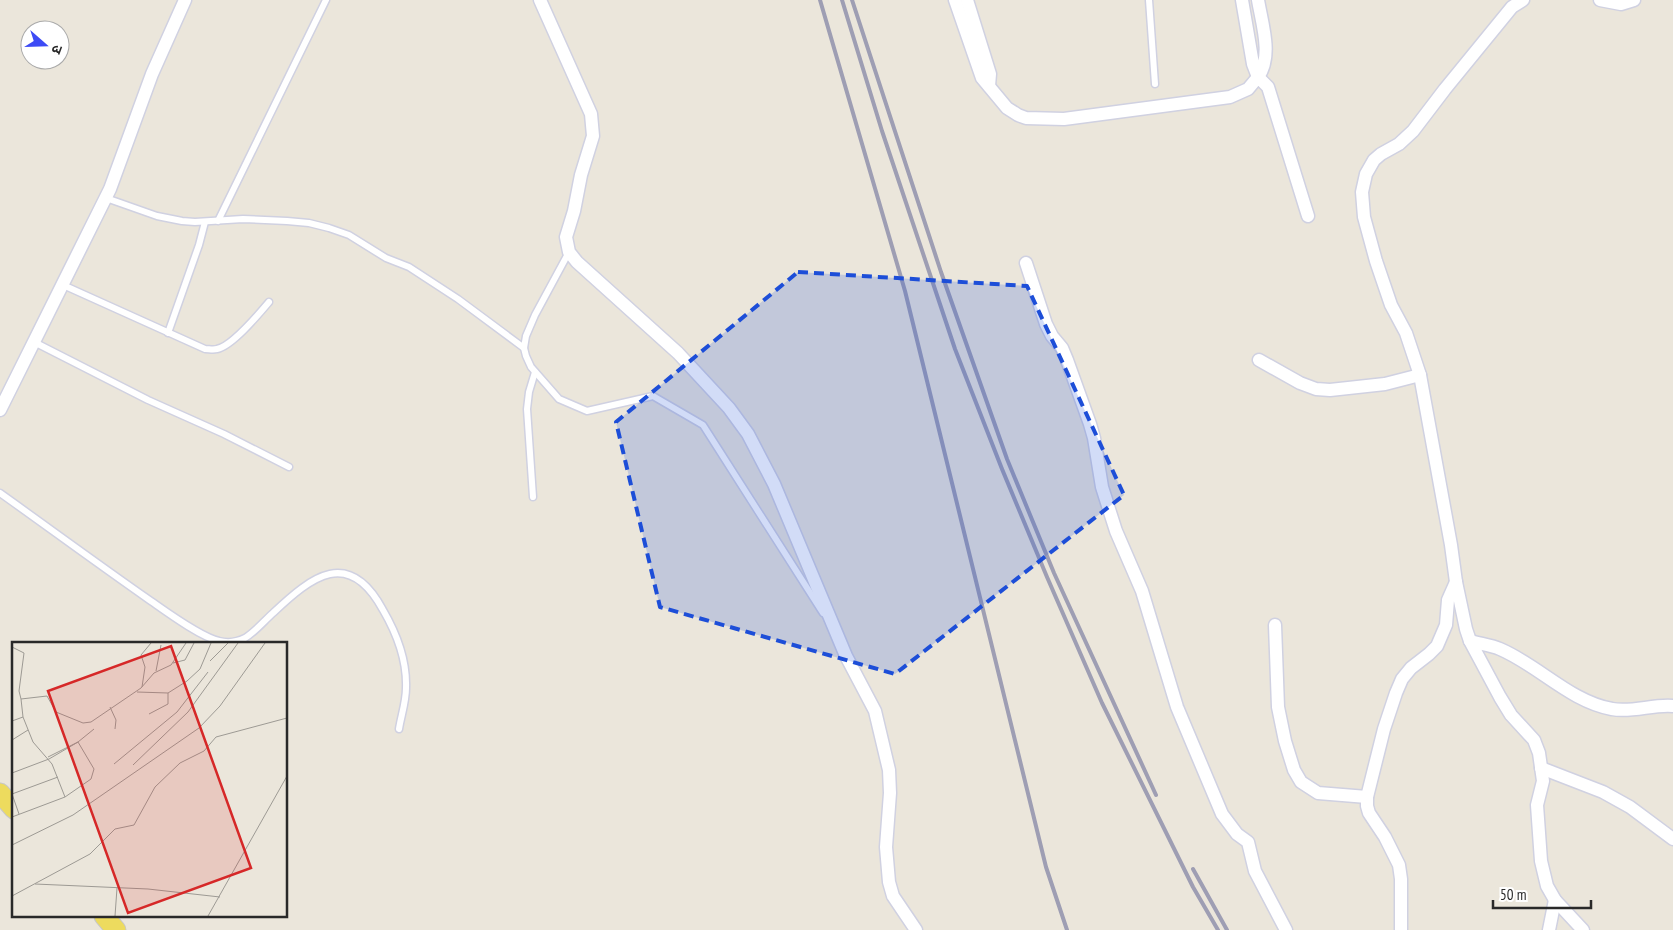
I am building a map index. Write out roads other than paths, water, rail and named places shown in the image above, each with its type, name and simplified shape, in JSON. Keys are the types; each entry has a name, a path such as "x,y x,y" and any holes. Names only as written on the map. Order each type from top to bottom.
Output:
{"main road":[{"path":"0,793 12,807"},
{"path":"106,918 116,930"}],"street":[{"path":"0,410 106,198 152,74 185,0"},
{"path":"540,0 582,91 591,114 593,126 593,136 581,175 566,237 569,252 576,262 678,353 729,408 748,434 774,484 836,634 875,711 889,770 890,793 886,848 889,882 893,896 916,930"},
{"path":"955,0 982,78 1007,108 1018,115 1039,120 1064,119 1178,105 1230,97 1248,89 1264,69 1266,60 1258,0"},
{"path":"967,0 990,74 989,86"},
{"path":"1242,0 1253,64 1258,77 1268,87 1308,216"},
{"path":"1523,0 1512,7 1413,131 1399,144 1374,160 1366,174 1362,192 1364,217 1376,261 1391,305 1406,333 1420,376 1466,629 1470,641 1500,698 1511,715 1534,740 1539,753 1541,768 1542,781 1537,805 1541,862 1547,886 1555,900 1582,930"},
{"path":"1600,0 1621,4 1634,0"},
{"path":"1026,263 1046,324 1067,360 1090,424 1102,487 1110,514 1122,549 1142,590 1177,707 1222,814 1237,834 1248,842 1255,871 1286,930"},
{"path":"1259,360 1300,383 1316,389 1330,390 1385,384 1420,376"},
{"path":"1401,930 1401,879 1399,865 1385,837 1368,813 1366,806 1367,797 1388,714 1396,692 1402,679 1411,668 1437,646 1446,625 1448,600 1456,582"},
{"path":"1276,625 1278,707 1285,741 1294,770 1302,782 1318,792 1367,797"},
{"path":"1470,641 1500,649 1577,696 1598,705 1626,710 1673,706"},
{"path":"1541,768 1603,792 1630,807 1673,839"},
{"path":"1550,930 1555,900"}],"lane":[{"path":"218,221 326,0"},
{"path":"1149,0 1155,84"},
{"path":"106,198 157,216 182,221 205,222 244,219 309,223 349,235 386,258 409,267 450,294 524,348"},
{"path":"168,332 199,245 205,222"},
{"path":"569,252 535,315 526,336 524,348 526,356 535,372 559,400 587,411 653,396 704,425 836,634"},
{"path":"63,285 205,349 215,350 223,347 243,331 269,302"},
{"path":"34,342 148,400 224,434 288,467"},
{"path":"533,497 526,409 535,372"},
{"path":"0,493 172,616 218,641 228,642 245,638 292,595 316,579 331,573 343,573 361,581 368,586 382,606 393,627 404,658 406,689 399,729"}],"railway":[{"path":"820,0 905,291 1046,867 1067,930"},
{"path":"842,0 882,131 955,349 1002,469 1102,703 1193,887 1218,930"},
{"path":"852,0 941,272 1007,459 1054,573 1156,795"},
{"path":"1193,869 1227,930"}]}
